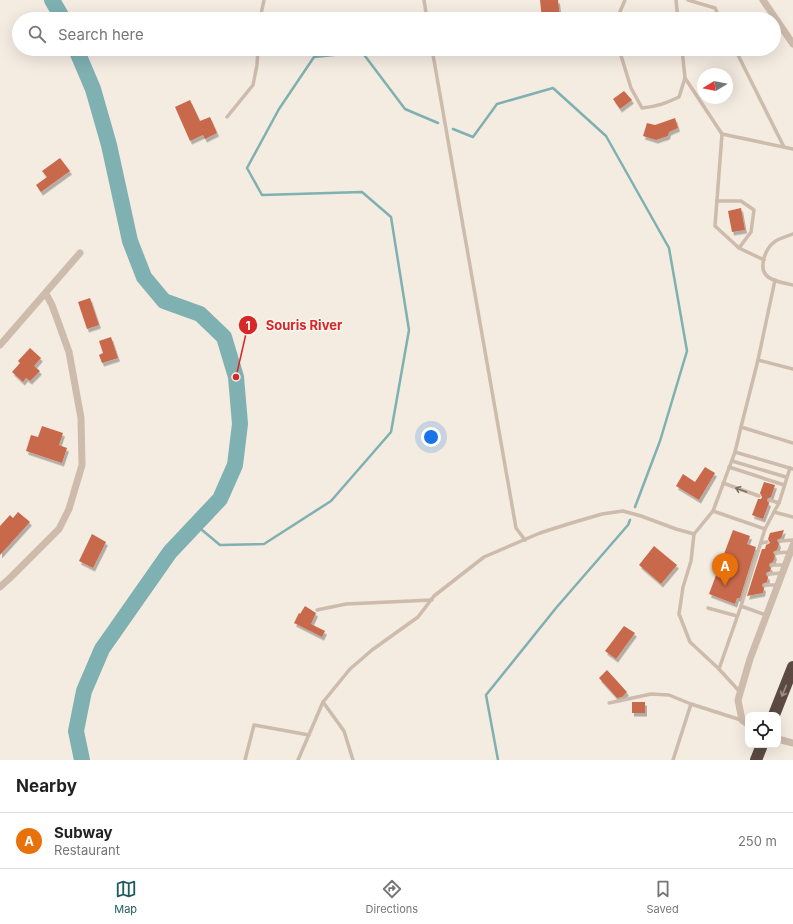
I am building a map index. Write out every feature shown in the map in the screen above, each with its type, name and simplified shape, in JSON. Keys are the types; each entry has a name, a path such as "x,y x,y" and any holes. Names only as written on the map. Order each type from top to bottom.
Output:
{"highway":[{"path":"775,712 793,667"},
{"path":"756,760 761,748"}],"street":[{"path":"763,0 771,12"},
{"path":"781,26 793,44"},
{"path":"0,345 46,294 80,253"},
{"path":"0,586 59,529 69,509 82,465 81,418 69,352 52,305 46,294"},
{"path":"745,722 738,700 740,692 750,659 792,548"},
{"path":"781,740 793,743"}],"lane":[{"path":"261,12 264,0"},
{"path":"424,0 426,12"},
{"path":"620,12 626,0"},
{"path":"676,0 677,12"},
{"path":"688,0 715,8 717,12"},
{"path":"227,117 253,86 258,56"},
{"path":"433,56 516,528 525,540"},
{"path":"621,56 631,88 642,108 665,104 678,97 686,78"},
{"path":"683,56 686,78 722,134 715,226 739,248 764,260"},
{"path":"738,56 784,147"},
{"path":"722,134 793,149"},
{"path":"717,202 740,201 754,210 751,232 739,248"},
{"path":"793,234 773,243 764,260 763,266 766,275 775,280 793,285"},
{"path":"740,692 719,669 690,642 679,614 683,587 691,561 694,534 713,510 735,452 758,360 775,280"},
{"path":"758,360 793,369"},
{"path":"741,427 793,443"},
{"path":"719,669 757,554 766,529 779,503 786,477 791,468 735,452"},
{"path":"732,461 786,477"},
{"path":"729,467 784,485"},
{"path":"723,483 759,496"},
{"path":"770,500 779,503"},
{"path":"713,510 766,529"},
{"path":"298,760 323,702 350,669 372,650 418,617 432,600 456,578 484,557 568,524 602,514 623,511 694,534"},
{"path":"774,512 793,517"},
{"path":"780,541 793,540"},
{"path":"761,543 767,542"},
{"path":"776,553 792,548"},
{"path":"757,554 763,554"},
{"path":"772,565 785,565"},
{"path":"754,566 759,566"},
{"path":"769,574 782,573"},
{"path":"750,576 755,576"},
{"path":"765,585 778,585"},
{"path":"747,586 752,586"},
{"path":"317,610 346,604 432,600"},
{"path":"740,606 766,615"},
{"path":"708,608 737,616"},
{"path":"609,704 651,694 669,695 745,722"},
{"path":"323,702 344,731 353,760"},
{"path":"673,760 691,704"},
{"path":"246,760 254,725 309,735"}],"building":[{"path":"540,0 558,0 559,12 541,12"},
{"path":"624,91 632,100 620,109 613,99"},
{"path":"190,100 200,121 210,117 217,133 205,139 203,135 190,141 175,107"},
{"path":"675,118 678,128 669,132 668,136 656,140 643,136 647,123 655,125"},
{"path":"60,158 70,171 41,192 36,185 47,177 42,171"},
{"path":"741,208 745,230 732,232 728,211"},
{"path":"90,298 99,325 87,329 78,302"},
{"path":"111,337 118,358 102,363 99,355 103,353 99,341"},
{"path":"30,348 41,358 34,366 40,371 30,381 26,378 23,382 12,372 20,363 18,361"},
{"path":"42,426 63,433 59,445 67,448 62,463 26,451 31,435 38,437"},
{"path":"705,467 715,473 699,500 676,486 683,474 695,482"},
{"path":"764,482 775,485 771,497 767,499 769,503 763,519 752,515 758,499 761,499 762,497 760,493"},
{"path":"18,512 30,522 0,555 0,526 10,515 13,518"},
{"path":"733,530 750,536 747,544 756,547 740,598 737,598 735,604 709,594"},
{"path":"784,530 781,538 777,540 779,544 777,550 773,552 775,556 773,562 769,564 771,568 770,571 766,573 768,577 767,582 762,584 764,588 763,593 747,596 762,549 765,549 766,545 770,543 768,539 770,533"},
{"path":"92,534 106,542 93,568 79,561"},
{"path":"654,546 677,565 661,584 639,565"},
{"path":"305,606 316,613 311,624 325,631 322,637 294,623 299,613 300,614"},
{"path":"624,626 635,633 616,659 605,651"},
{"path":"607,670 627,692 622,697 617,698 599,678"},
{"path":"632,702 645,702 645,713 632,713"}],"waterway":[{"path":"52,0 59,12"},
{"path":"79,56 93,89 109,145 130,241 144,277 164,301 200,314 224,337 236,377 240,424 235,465 220,499 170,552 102,649 84,691 76,731 82,760"},
{"path":"196,525 220,545 264,544 331,501 391,432 409,330 391,217 362,192 262,195 247,168 279,109 314,57 324,56"},
{"path":"365,56 405,109 438,123"},
{"path":"453,129 473,137 497,104 553,88 606,136 669,248 687,351 660,441 635,507"},
{"path":"498,760 486,695 556,608 628,525 630,520"}],"place":[{"name":"Souris River","path":"236,377"},
{"name":"Subway","path":"725,586"}]}
